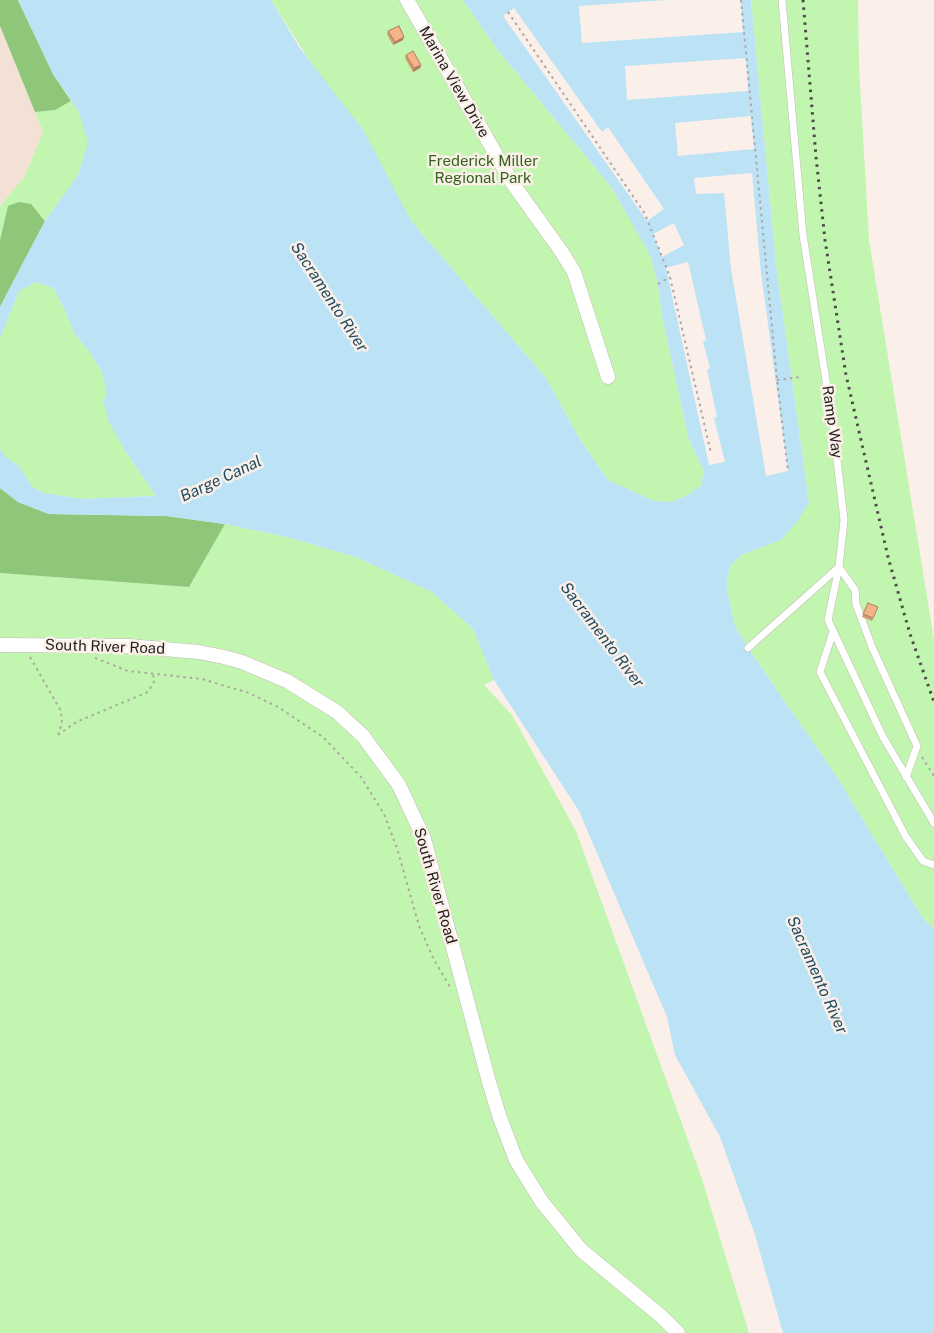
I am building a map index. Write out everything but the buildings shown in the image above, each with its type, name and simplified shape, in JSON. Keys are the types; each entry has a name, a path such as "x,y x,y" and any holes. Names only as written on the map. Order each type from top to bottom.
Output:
{"street":[{"name":"Marina View Drive","path":"407,0 513,184 556,242 574,272 608,377"},
{"name":"South River Road","path":"0,645 136,647 199,652 242,662 266,671 306,692 337,712 362,736 399,785 424,839 492,1091 516,1160 542,1202 581,1250 662,1316 678,1333"}],"lane":[{"name":"Ramp Way","path":"782,0 803,235 833,425 844,520 839,567 828,612 828,620 883,737 932,822"},
{"path":"748,648 839,567 855,590 856,604 872,647 916,746 906,777"},
{"path":"834,632 820,672 906,837 923,861 934,865"}],"path":[{"path":"741,0 777,380 788,472"},
{"path":"508,12 645,214 670,277 710,453"},
{"path":"658,284 670,277"},
{"path":"777,380 800,377"},
{"path":"26,645 30,657 61,711 62,724 58,735 76,722 148,692 155,680 153,675"},
{"path":"92,658 128,671 153,675 202,678 249,692 304,723 343,757 365,783 391,829 419,926 434,960 453,992"},
{"path":"916,746 934,776"}],"shaded area":[{"path":"0,26 43,131 25,176 0,206"}],"green space":[{"path":"0,0 18,0 53,74 71,101 55,110 35,112 0,26"},
{"name":"Frederick Miller Regional Park","path":"271,0 463,0 497,49 612,188 651,256 689,440 704,471 701,485 688,495 671,502 654,501 608,480 579,438 546,378 411,221"},
{"path":"751,0 858,0 859,66 869,240 934,640 934,929 922,917 837,777 748,648 735,626 729,600 727,582 730,566 741,555 781,540 809,503 776,265"},
{"path":"71,101 79,112 89,142 78,175 45,221 40,213 4,222 0,240 0,206 25,176 43,131 35,112 55,110"},
{"path":"19,202 31,204 45,221 0,307 0,240 8,206"},
{"path":"36,282 53,288 74,333 89,351 102,372 124,449 156,496 81,499 44,493 32,487 19,466 7,458 0,449 0,338 19,291"},
{"path":"0,488 18,502 49,514 166,516 225,524 189,587 0,573"},
{"path":"225,524 287,537 356,557 432,592 473,629 494,680 484,685 512,715 576,831 702,1179 749,1333 0,1333 0,573 189,587"}],"water":[{"path":"18,0 271,0 299,47 364,131 411,221 546,378 579,438 608,480 654,501 671,502 688,495 701,485 704,471 689,440 651,257 612,188 497,49 463,0 751,0 776,265 809,503 796,523 781,540 741,555 730,566 727,582 729,600 735,626 748,648 837,777 922,917 934,929 934,1333 783,1333 755,1235 720,1137 675,1055 667,1017 579,811 494,680 473,629 432,592 356,557 287,537 225,524 166,516 49,514 18,502 0,488 0,449 7,458 19,466 32,487 44,493 81,499 156,496 124,449 109,422 103,401 107,393 102,372 89,351 74,333 53,288 36,282 19,291 0,338 0,307 45,221 78,175 88,142 79,112 53,74"}],"pier":[{"path":"667,0 741,0 743,32 582,43 579,6"},
{"path":"514,8 602,132 608,127 664,209 647,221 503,16"},
{"path":"746,58 748,91 627,100 625,66"},
{"path":"751,116 754,149 678,156 675,123"},
{"path":"752,173 761,273 788,471 766,476 731,269 724,193 696,194 694,178"},
{"path":"674,223 684,245 662,257 653,234"},
{"path":"688,262 706,340 703,342 710,368 707,370 717,417 714,418 725,462 709,465 666,268"}],"railway":[{"path":"803,0 825,240 846,375 888,557 910,634 934,702"}],"water label":[{"name":"Sacramento River","path":"329,297"},
{"name":"Barge Canal","path":"221,479"},
{"name":"Sacramento River","path":"602,635"},
{"name":"Sacramento River","path":"817,975"}]}
